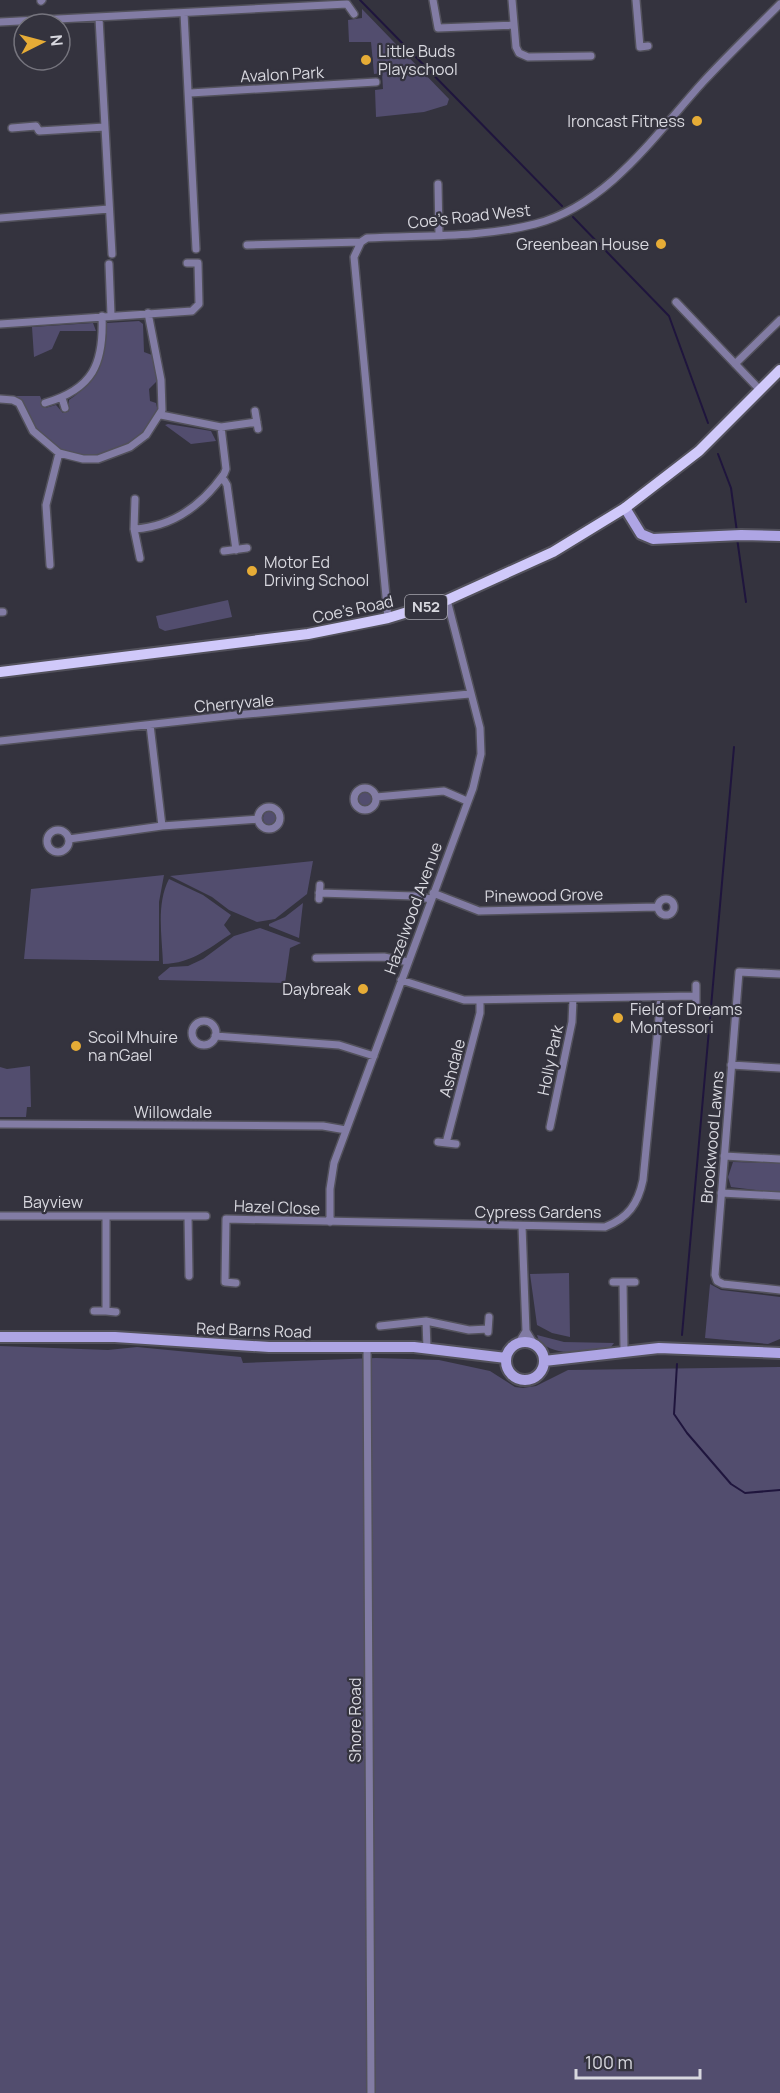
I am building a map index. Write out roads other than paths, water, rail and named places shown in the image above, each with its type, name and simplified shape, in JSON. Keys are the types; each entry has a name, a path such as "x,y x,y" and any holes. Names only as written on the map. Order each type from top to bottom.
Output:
{"main road":[{"name":"Coe's Road","path":"0,672 84,660 195,650 319,633 388,618 447,600 553,552 625,508 699,451 780,370"}],"street":[{"path":"433,0 438,28 514,25"},
{"path":"512,0 516,47 519,53 528,57 591,56"},
{"path":"636,0 640,47 648,46"},
{"path":"0,22 346,4 354,14"},
{"name":"Coe's Road West","path":"247,245 361,242 367,238 439,235 534,224 582,204 618,177 711,73 780,4"},
{"path":"184,13 190,93 196,249"},
{"path":"99,18 112,254"},
{"name":"Avalon Park","path":"190,93 376,82"},
{"path":"12,128 36,126 39,131 105,127"},
{"path":"438,184 439,235"},
{"path":"0,218 109,209"},
{"path":"361,242 354,257 388,618"},
{"path":"0,324 196,309 199,304 198,263 187,263"},
{"path":"109,264 111,315"},
{"path":"676,302 760,390"},
{"path":"0,399 19,403 33,431 59,453 82,459 110,457 130,447 146,435 161,415 161,380 147,313"},
{"path":"45,403 62,398 79,388 98,362 102,352 102,316"},
{"path":"735,364 780,320"},
{"path":"62,398 65,408"},
{"path":"161,415 221,427 257,425 255,411"},
{"path":"134,529 164,525 189,510 220,480 226,469 221,427"},
{"path":"50,565 46,505 59,453"},
{"path":"220,480 224,480 227,485 236,550"},
{"path":"135,499 134,529 136,550 140,558"},
{"path":"625,508 642,534 653,539 736,535 780,536"},
{"path":"224,551 247,548"},
{"name":"Hazelwood Avenue","path":"330,1222 334,1163 478,771 482,747 480,728 447,600"},
{"name":"Cherryvale","path":"0,741 470,694"},
{"path":"150,725 162,826"},
{"path":"376,797 444,791 468,801"},
{"path":"69,839 162,826 258,819"},
{"name":"Pinewood Grove","path":"320,885 319,896 432,896 479,910 658,907"},
{"path":"316,958 384,957 408,962"},
{"name":"Brookwood Lawns","path":"780,974 739,972 715,1275 717,1281 723,1284 780,1290"},
{"path":"401,980 441,995 464,1000 661,997 696,999 696,985"},
{"name":"Cypress Gardens","path":"330,1222 605,1227 617,1222 634,1207 643,1180 661,997"},
{"name":"Holly Park","path":"550,1127 572,1022 573,999"},
{"name":"Ashdale","path":"446,1143 480,1013 480,1000"},
{"path":"215,1036 339,1046 374,1056"},
{"path":"731,1065 780,1068"},
{"name":"Willowdale","path":"0,1124 323,1126 346,1130"},
{"path":"438,1142 456,1144"},
{"path":"724,1156 780,1159"},
{"path":"721,1193 780,1196"},
{"name":"Bayview","path":"0,1216 206,1216"},
{"name":"Bayview","path":"106,1216 106,1311"},
{"path":"188,1216 189,1276"},
{"name":"Hazel Close","path":"236,1283 225,1282 226,1219 330,1222"},
{"path":"522,1226 526,1331 541,1350 544,1361 535,1377 523,1379 512,1374 507,1358 511,1348 518,1344 526,1331"},
{"path":"613,1282 635,1282"},
{"path":"623,1282 624,1350"},
{"path":"94,1311 116,1312"},
{"path":"380,1326 426,1321 469,1330 488,1331 489,1317"},
{"path":"426,1321 427,1348"},
{"name":"Red Barns Road","path":"0,1337 115,1337 269,1347 427,1348 507,1358"},
{"path":"518,1344 534,1344"},
{"name":"Shore Road","path":"367,1346 371,2093"},
{"path":"544,1361 624,1350 711,1349 780,1353"}],"waterway":[{"path":"360,0 562,206"},
{"path":"573,217 669,316 708,423"},
{"path":"718,454 731,488 737,532"},
{"path":"737,538 746,602"},
{"path":"682,1335 734,747"},
{"path":"677,1364 674,1414 687,1433 731,1484 745,1493 780,1490"}],"place":[{"name":"Little Buds Playschool","path":"366,60"},
{"name":"Ironcast Fitness","path":"697,121"},
{"name":"Greenbean House","path":"661,244"},
{"name":"Motor Ed Driving School","path":"252,571"},
{"name":"Daybreak","path":"363,989"},
{"name":"Field of Dreams Montessori","path":"618,1018"},
{"name":"Scoil Mhuire na nGael","path":"76,1046"}]}
